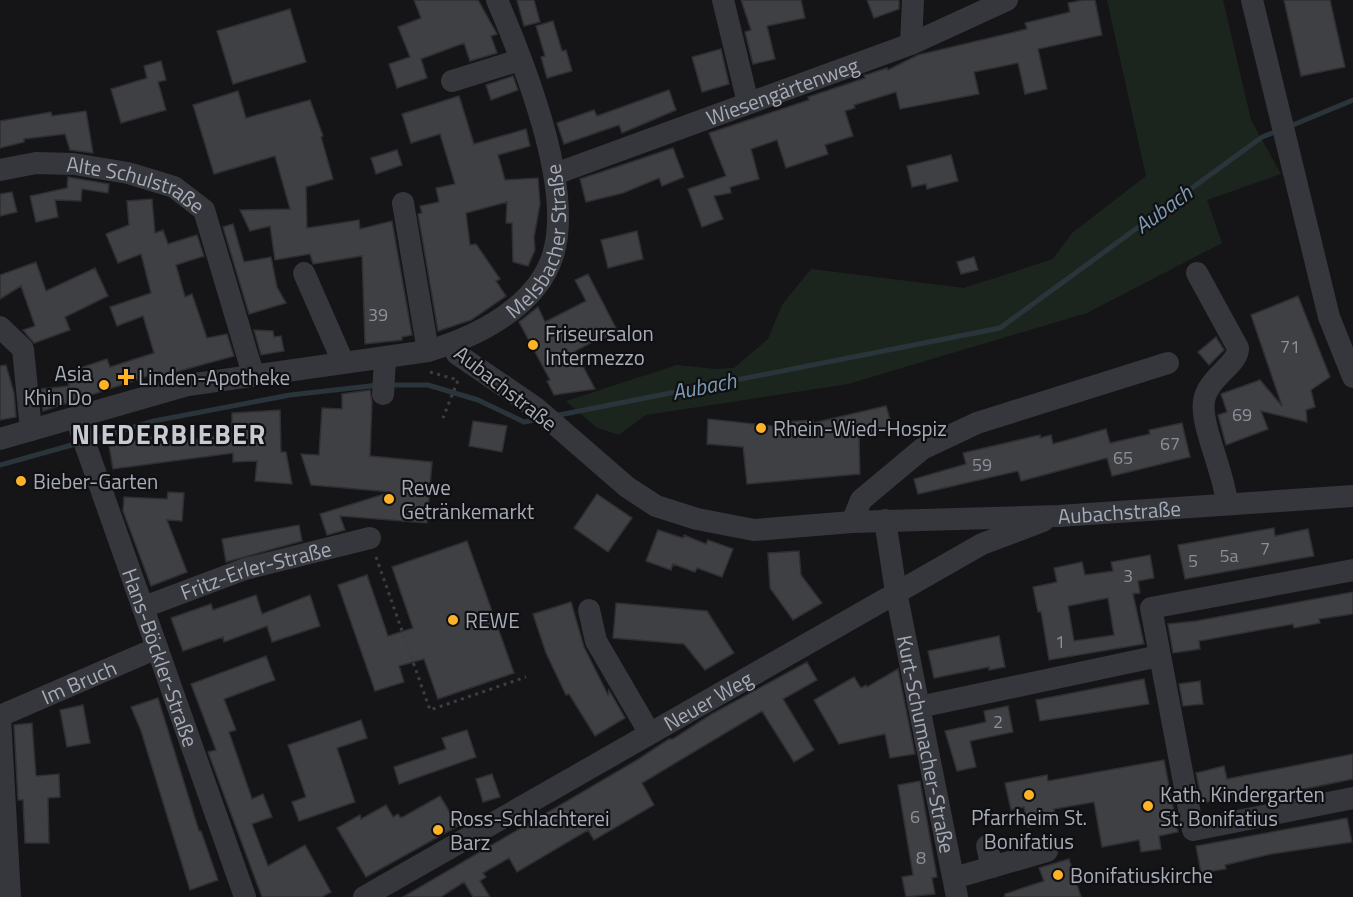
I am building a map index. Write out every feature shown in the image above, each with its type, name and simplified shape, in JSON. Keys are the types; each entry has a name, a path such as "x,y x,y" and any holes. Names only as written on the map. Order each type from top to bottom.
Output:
{"street":[{"name":"Melsbacher Straße","path":"452,344 511,312 535,288 553,255 558,211 555,174 520,60 496,0"},
{"path":"723,0 748,103"},
{"path":"911,44 913,0"},
{"name":"Wiesengärtenweg","path":"555,174 911,44 1007,0"},
{"path":"1252,0 1329,317 1353,377"},
{"path":"452,81 520,60"},
{"name":"Alte Schulstraße","path":"0,170 36,163 75,164 128,173 174,187 204,210 253,374"},
{"path":"403,203 428,351"},
{"path":"304,273 343,362"},
{"path":"1197,273 1238,348 1236,356 1210,382 1203,403 1204,416 1225,485 1227,504"},
{"path":"0,327 23,349 31,430"},
{"name":"Aubachstraße","path":"0,439 31,430 81,436 188,385 253,374 343,362 384,376 428,351 452,344 458,354 536,408 627,487 656,506 754,530 885,520 1059,516 1227,504 1352,500"},
{"path":"852,522 861,500 922,449 977,423 1168,363"},
{"name":"Hans-Böckler-Straße","path":"81,436 144,607 245,897"},
{"name":"Neuer Weg","path":"364,897 649,732 982,544 1059,516"},
{"path":"885,520 896,592"},
{"name":"Fritz-Erler-Straße","path":"144,607 244,569 370,538"},
{"path":"1353,570 1151,609 1192,830 1353,798"},
{"name":"Kurt-Schumacher-Straße","path":"896,592 955,888"},
{"path":"589,610 596,641 649,732"},
{"name":"Im Bruch","path":"10,897 0,717 157,648"},
{"path":"919,707 1159,656"},
{"path":"955,888 990,857 1047,851"}],"path":[{"path":"436,374 458,380 443,418"},
{"path":"370,538 430,710 526,677"}],"shaded area":[{"path":"1107,0 1223,0 1251,120 1281,174 1207,200 1222,243 1087,313 848,384 646,415 619,435 597,428 566,401 677,365 715,369 734,368 768,339 782,305 811,269 964,288 1053,259 1072,233 1146,176"}],"building":[{"path":"414,0 478,0 497,34 491,36 497,53 470,61 464,43 421,59 427,78 397,88 389,64 410,57 398,27 421,18"},
{"path":"517,0 534,0 540,22 524,26"},
{"path":"741,0 801,0 805,18 767,26 775,59 753,64 745,32 751,30"},
{"path":"867,0 899,0 899,9 874,18"},
{"path":"1095,0 1102,35 1038,49 1047,89 1025,94 1018,63 974,72 979,94 900,109 896,92 854,105 855,108 845,111 853,136 825,145 828,154 786,168 777,140 751,149 759,179 730,187 731,193 714,196 723,219 702,227 688,189 726,176 709,133 809,100 808,97 865,78 864,75 887,68 888,70 918,55 1027,29 1025,23 1070,12 1068,3"},
{"path":"1284,0 1330,0 1345,67 1301,76"},
{"path":"290,9 306,62 233,84 217,31"},
{"path":"553,21 562,51 566,50 572,71 547,78 541,57 545,56 536,26"},
{"path":"721,49 729,84 702,92 692,57"},
{"path":"161,61 166,80 158,82 166,110 121,123 111,89 147,78 144,66"},
{"path":"513,76 518,90 491,100 486,85"},
{"path":"669,90 676,110 622,133 619,125 564,144 557,123 594,110 597,116"},
{"path":"238,91 246,118 310,100 323,136 321,137 333,179 306,187 307,228 359,220 360,229 392,221 412,335 402,337 402,340 365,344 362,256 313,264 310,254 275,260 270,226 250,231 240,210 290,209 275,156 214,174 193,105"},
{"path":"459,96 474,144 526,129 530,146 498,155 505,180 538,178 540,204 534,237 535,250 528,266 513,262 512,223 506,223 507,202 466,213 470,245 476,244 500,279 496,281 506,296 471,320 438,331 418,214 422,213 420,206 439,202 436,188 455,184 440,134 411,143 402,114"},
{"path":"86,111 93,153 70,150 65,134 24,139 24,142 0,148 0,121 51,112 52,116"},
{"path":"673,148 684,177 662,186 659,178 623,193 586,202 580,179"},
{"path":"397,150 402,165 376,174 371,158"},
{"path":"951,155 958,181 927,189 926,184 912,187 907,166"},
{"path":"68,177 109,184 108,193 82,189 81,201 55,200 58,217 36,222 30,196 67,188"},
{"path":"12,192 17,212 0,216 0,194"},
{"path":"152,199 155,233 163,230 168,244 197,235 204,256 176,265 185,297 192,294 207,338 227,334 234,356 161,376 160,372 43,411 41,389 69,386 65,373 107,359 110,367 154,353 143,316 117,326 110,307 151,293 141,254 118,263 106,234 129,225 127,201"},
{"path":"233,224 244,262 271,257 277,287 286,303 249,314 223,227"},
{"path":"637,231 643,259 608,268 601,240"},
{"path":"974,257 978,270 961,274 957,262"},
{"path":"36,262 46,291 95,268 108,296 65,317 70,330 34,343 23,330 35,326 21,286 0,299 0,275"},
{"path":"588,274 619,334 606,340 604,336 575,351 595,389 554,395 547,381 550,380 519,322 538,307 545,322 586,301 575,280"},
{"path":"1298,296 1330,377 1311,390 1315,407 1306,410 1307,422 1261,411 1268,429 1226,445 1218,415 1227,412 1221,394 1260,380 1282,406 1251,315"},
{"path":"254,330 273,331 274,337 281,336 284,351 261,355"},
{"path":"1216,337 1224,350 1209,365 1198,352"},
{"path":"6,365 14,393 16,417 0,420 0,366"},
{"path":"370,390 372,402 370,456 432,462 427,523 340,516 345,530 327,535 320,514 391,492 311,485 301,454 319,455 322,408 342,409 342,394"},
{"path":"886,406 893,429 859,438 860,474 747,484 743,447 707,444 708,419 783,427 784,422 813,420 813,423"},
{"path":"280,410 281,452 286,452 292,484 255,481 257,461 233,462 233,453 113,469 109,446 151,437 152,443 232,435 232,413"},
{"path":"473,421 507,426 502,452 469,446"},
{"path":"1182,423 1190,457 1112,476 1107,458 1021,481 1018,471 918,494 914,479 966,464 963,453 1040,435 1040,438 1051,435 1053,444 1106,429 1110,443 1150,434 1149,430"},
{"path":"168,492 184,493 182,521 167,520 187,572 151,586 123,511 124,497 167,499"},
{"path":"597,494 632,518 608,552 574,528"},
{"path":"299,525 302,541 226,562 222,539"},
{"path":"1274,528 1275,536 1308,529 1314,556 1185,579 1178,545"},
{"path":"658,530 683,538 684,535 706,544 708,540 733,549 722,577 697,568 695,572 673,564 671,570 646,561"},
{"name":"REWE","path":"467,541 514,673 438,699 424,659 399,666 404,682 375,691 338,585 367,575 388,636 413,628 392,567"},
{"path":"799,551 801,575 822,603 793,620 770,588 768,553"},
{"path":"1150,555 1154,578 1138,581 1140,593 1133,594 1144,644 1049,660 1041,612 1038,612 1033,587 1057,582 1054,568 1082,562 1085,575 1113,571 1111,562","holes":["1108,598 1114,635 1074,641 1068,606"]},
{"path":"1353,592 1353,614 1319,619 1320,623 1294,628 1293,624 1199,641 1200,649 1173,653 1168,624 1196,621"},
{"path":"256,595 262,614 310,595 320,626 272,642 267,626 224,642 223,637 183,651 171,618 211,604 213,610"},
{"path":"571,602 584,647 608,695 609,690 625,718 595,736 569,694 566,695 546,653 533,614"},
{"path":"616,603 707,611 734,653 705,670 684,644 613,638"},
{"path":"999,636 1005,667 989,670 989,667 934,678 928,651"},
{"path":"266,656 275,680 224,699 236,730 229,732 252,799 263,794 272,817 252,824 268,866 305,845 331,892 322,897 262,897 208,752 216,750 191,684"},
{"path":"807,662 817,680 783,699 814,750 794,762 762,711 642,783 654,805 594,840 588,830 517,872 509,858 483,873 486,877 480,881 490,897 473,897 464,882 441,897 403,897 710,715"},
{"path":"898,669 915,754 890,758 885,734 839,744 814,700 854,677 861,688 866,685 867,687"},
{"path":"1144,679 1149,704 1040,721 1036,700"},
{"path":"1200,681 1203,704 1183,706 1179,684"},
{"path":"158,698 199,831 201,831 218,880 190,890 141,731 131,707"},
{"path":"83,705 90,743 67,747 60,710"},
{"path":"1008,706 1013,732 970,741 976,767 957,771 945,731 986,722 984,711"},
{"path":"361,720 367,738 337,748 355,802 299,821 292,802 306,797 288,745"},
{"path":"32,723 36,776 59,774 60,797 48,798 49,843 25,843 23,800 18,800 14,725"},
{"path":"467,730 476,757 399,784 394,767 446,749 442,738"},
{"path":"1353,754 1353,779 1256,799 1255,791 1202,803 1196,773 1224,766 1227,779"},
{"name":"Kath. Kindergarten St. Bonifatius","path":"1164,760 1178,832 1159,836 1161,849 1141,852 1139,840 1102,847 1094,802 1054,809 1056,822 1028,827 1024,807 1011,810 1005,783 1047,775 1048,781"},
{"path":"492,774 500,797 483,802 476,779"},
{"path":"920,781 937,877 932,878 935,894 906,897 902,877 913,875 898,785"},
{"path":"440,796 458,826 366,877 337,828 360,815 361,819 386,805 393,817 398,814 401,818"},
{"path":"1347,818 1352,842 1271,854 1225,865 1226,869 1201,873 1196,846"},
{"name":"Bonifatiuskirche","path":"1069,859 1081,897 1005,897 1005,894 1044,881 1039,868"}],"waterway":[{"name":"Aubach","path":"1288,127 1353,100"},
{"name":"Aubach","path":"554,416 1000,328 1262,137 1280,130"},
{"name":"Aubach","path":"91,440 154,421 290,395 379,385"},
{"name":"Aubach","path":"388,385 428,385 478,400 524,422 539,419"},
{"name":"Aubach","path":"0,465 79,443"}],"place":[{"name":"Friseursalon Intermezzo","path":"533,345"},
{"name":"Linden-Apotheke","path":"126,377"},
{"name":"Asia Khin Do","path":"104,385"},
{"name":"Rhein-Wied-Hospiz","path":"761,428"},
{"name":"Bieber-Garten","path":"21,481"},
{"name":"Rewe Getränkemarkt","path":"389,499"},
{"name":"REWE","path":"453,620"},
{"name":"Pfarrheim St. Bonifatius","path":"1029,795"},
{"name":"Kath. Kindergarten St. Bonifatius","path":"1148,806"},
{"name":"Ross-Schlachterei Barz","path":"438,830"},
{"name":"Bonifatiuskirche","path":"1058,875"}],"district":[{"name":"NIEDERBIEBER","path":"169,433"}]}
